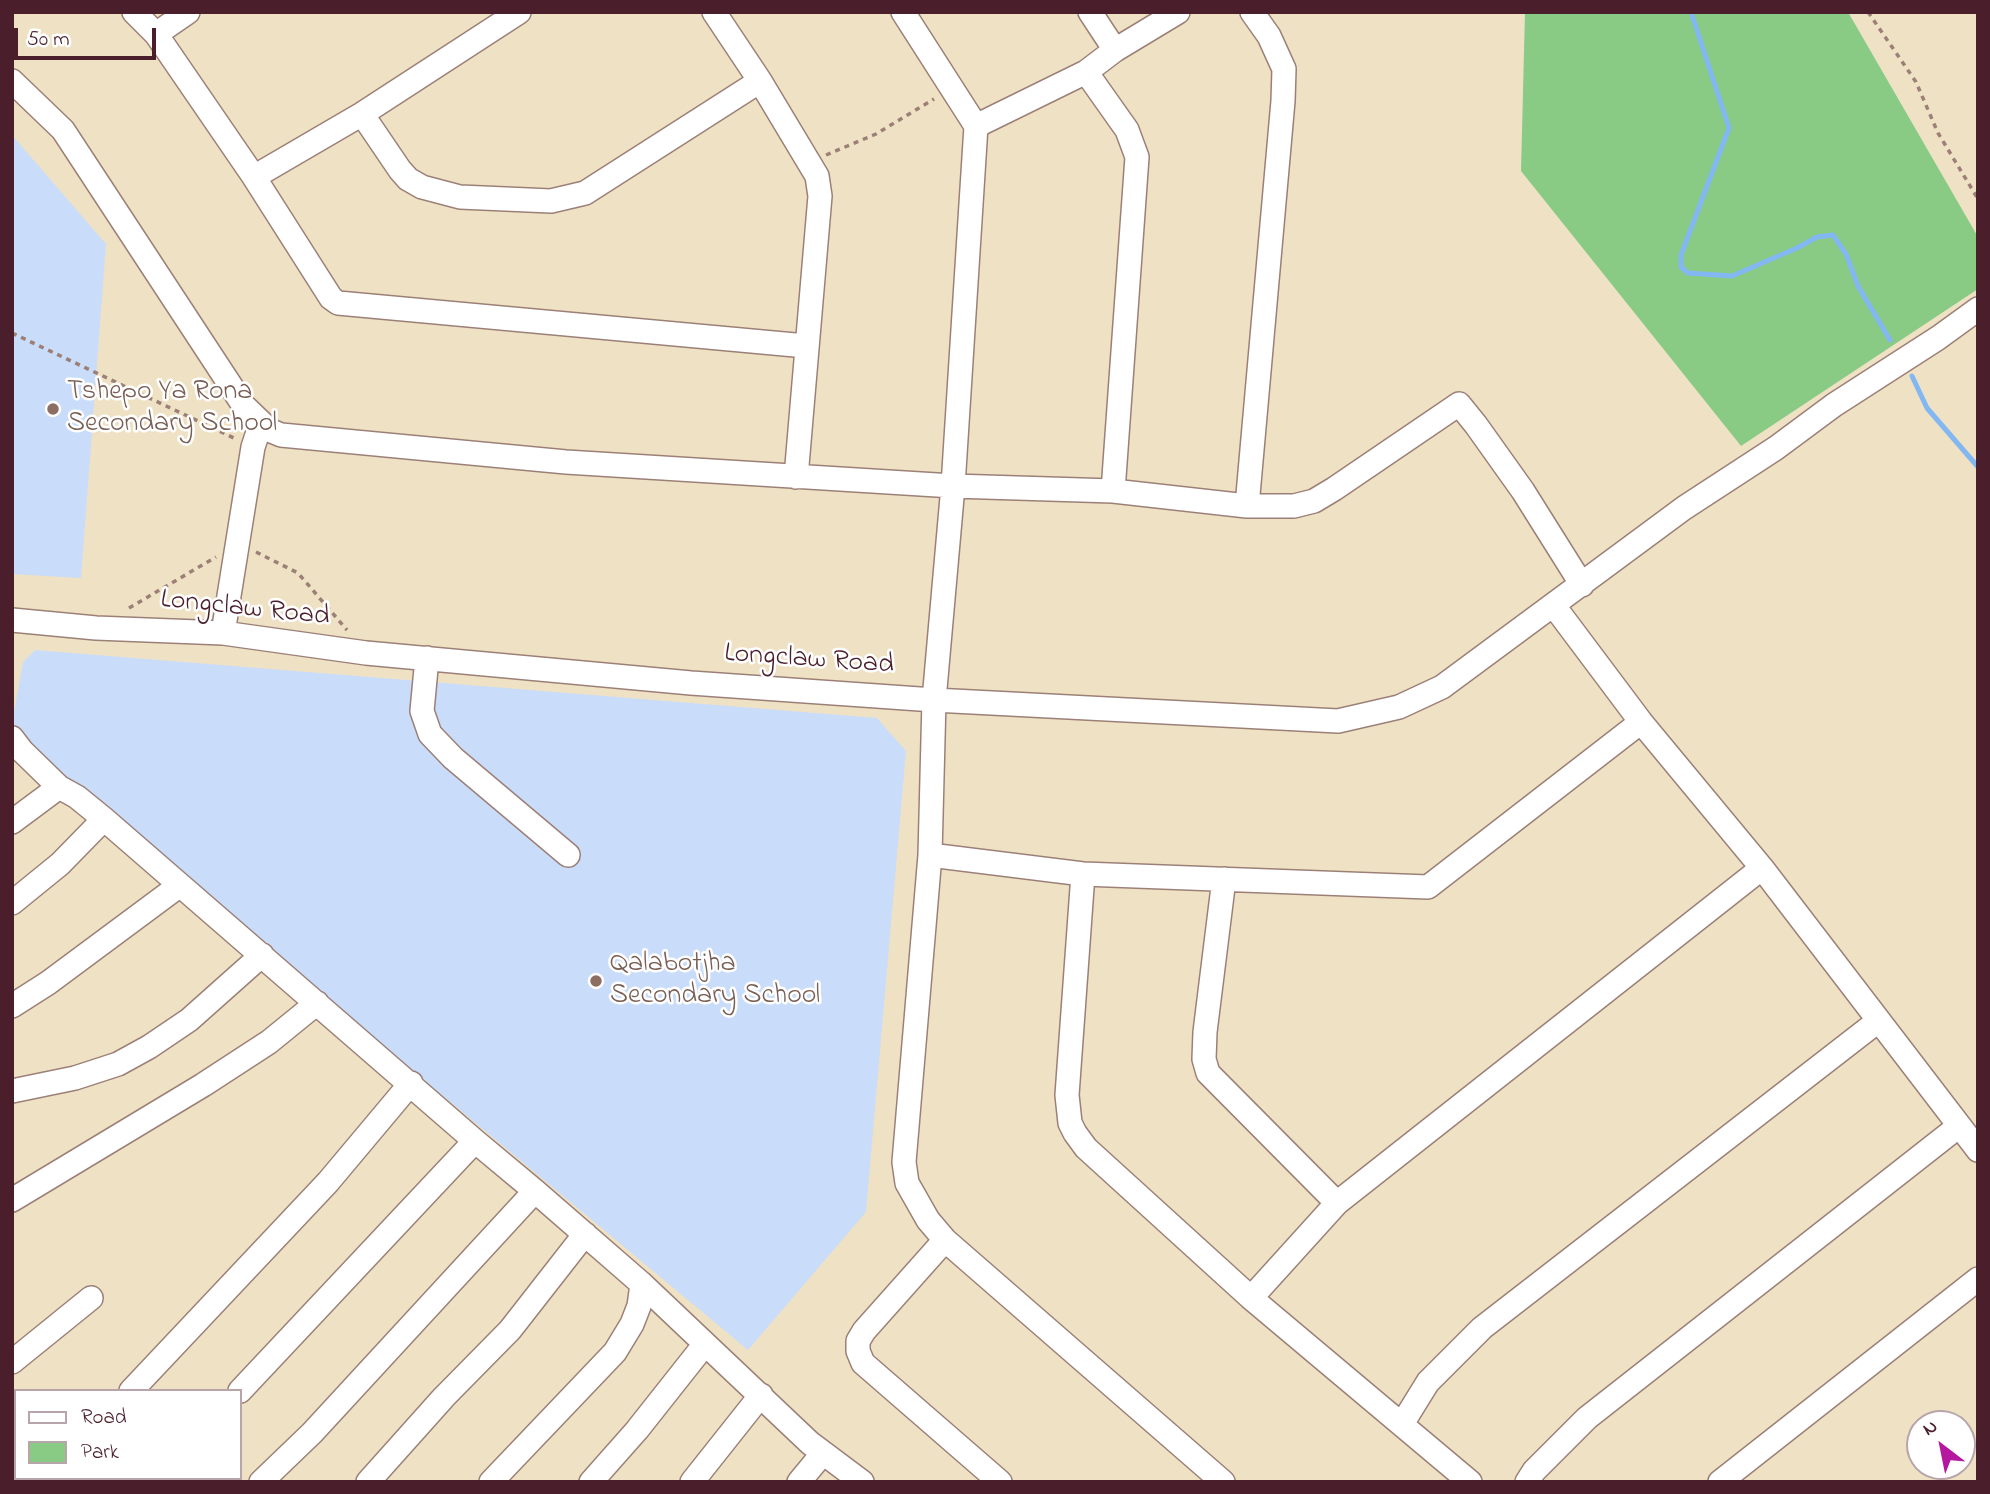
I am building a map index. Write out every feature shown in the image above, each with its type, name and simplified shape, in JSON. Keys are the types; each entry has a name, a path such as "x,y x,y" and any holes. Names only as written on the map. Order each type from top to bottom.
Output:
{"street":[{"path":"134,12 156,34 254,177 331,298 338,303 806,346"},
{"path":"156,34 188,12"},
{"path":"254,177 362,114 519,12"},
{"path":"714,12 760,81 817,176 820,196 796,477"},
{"path":"903,12 976,126 953,486 934,700 930,855 904,1162 907,1183 918,1205 945,1240 1223,1482"},
{"path":"1090,12 1115,50"},
{"path":"976,126 1086,72 1115,50 1178,12"},
{"path":"1247,506 1284,69 1269,36 1252,12"},
{"path":"1086,72 1126,130 1138,157 1113,491"},
{"path":"362,114 400,170 422,187 460,197 551,201 584,193 760,81"},
{"path":"12,82 63,130 244,406 261,423 281,435 566,462 953,486 1113,491 1247,506 1294,506 1314,501 1459,404 1522,491 1568,595 1641,722 1762,869 1978,1150"},
{"name":"Longclaw Road","path":"12,621 96,628 223,633 366,653 691,683 934,700 1338,721 1399,707 1442,687 1684,508 1978,309"},
{"path":"223,633 253,447 261,423"},
{"path":"427,659 422,711 430,734 453,758 568,855"},
{"path":"930,855 1083,874 1428,887 1641,722"},
{"path":"12,738 59,787 77,797 104,819 411,1083 642,1284 731,1370 823,1453 862,1482"},
{"path":"12,822 59,787"},
{"path":"12,903 60,864 104,819"},
{"path":"1251,1298 1337,1203 1762,869"},
{"path":"1083,874 1067,1095 1070,1123 1075,1133 1086,1148 1251,1298 1470,1482"},
{"path":"1224,879 1205,1032 1208,1073 1337,1203"},
{"path":"12,1006 48,983 180,885"},
{"path":"12,1091 75,1078 118,1064 139,1053 189,1020 262,955"},
{"path":"12,1200 203,1085 269,1042 317,1003"},
{"path":"1402,1424 1428,1382 1482,1328 1878,1021"},
{"path":"133,1389 328,1182 411,1083"},
{"path":"1527,1482 1534,1471 1587,1418 1959,1126"},
{"path":"242,1389 475,1141"},
{"path":"261,1482 312,1433 535,1191"},
{"path":"368,1482 444,1397 510,1330 585,1234"},
{"path":"945,1240 868,1327 858,1341 858,1351 863,1363 1000,1482"},
{"path":"1720,1482 1978,1279"},
{"path":"491,1482 615,1352 632,1324 639,1306 642,1284"},
{"path":"12,1362 91,1298"},
{"path":"591,1482 637,1430 705,1344"},
{"path":"692,1482 761,1395"},
{"path":"799,1482 823,1453"}],"path":[{"path":"1868,12 1916,82 1938,133 1978,199"},
{"path":"809,162 876,134 951,89"},
{"path":"12,333 253,447"},
{"path":"96,628 238,543 298,572 366,653"}],"shaded area":[{"name":"Tshepo Ya Rona Secondary School","path":"12,135 106,244 81,578 12,574"},
{"name":"Qalabotjha Secondary School","path":"35,650 877,718 906,751 866,1212 748,1350 12,737 23,662"}],"green space":[{"path":"1525,12 1848,12 1978,237 1978,289 1741,446 1521,171"}],"waterway":[{"path":"1691,12 1729,128 1681,255 1681,267 1688,273 1732,276 1817,237 1833,235 1846,254 1858,286 1890,340"},
{"path":"1912,376 1927,408 1978,467"}],"place":[{"name":"Tshepo Ya Rona Secondary School","path":"53,409"},
{"name":"Qalabotjha Secondary School","path":"596,981"}]}
